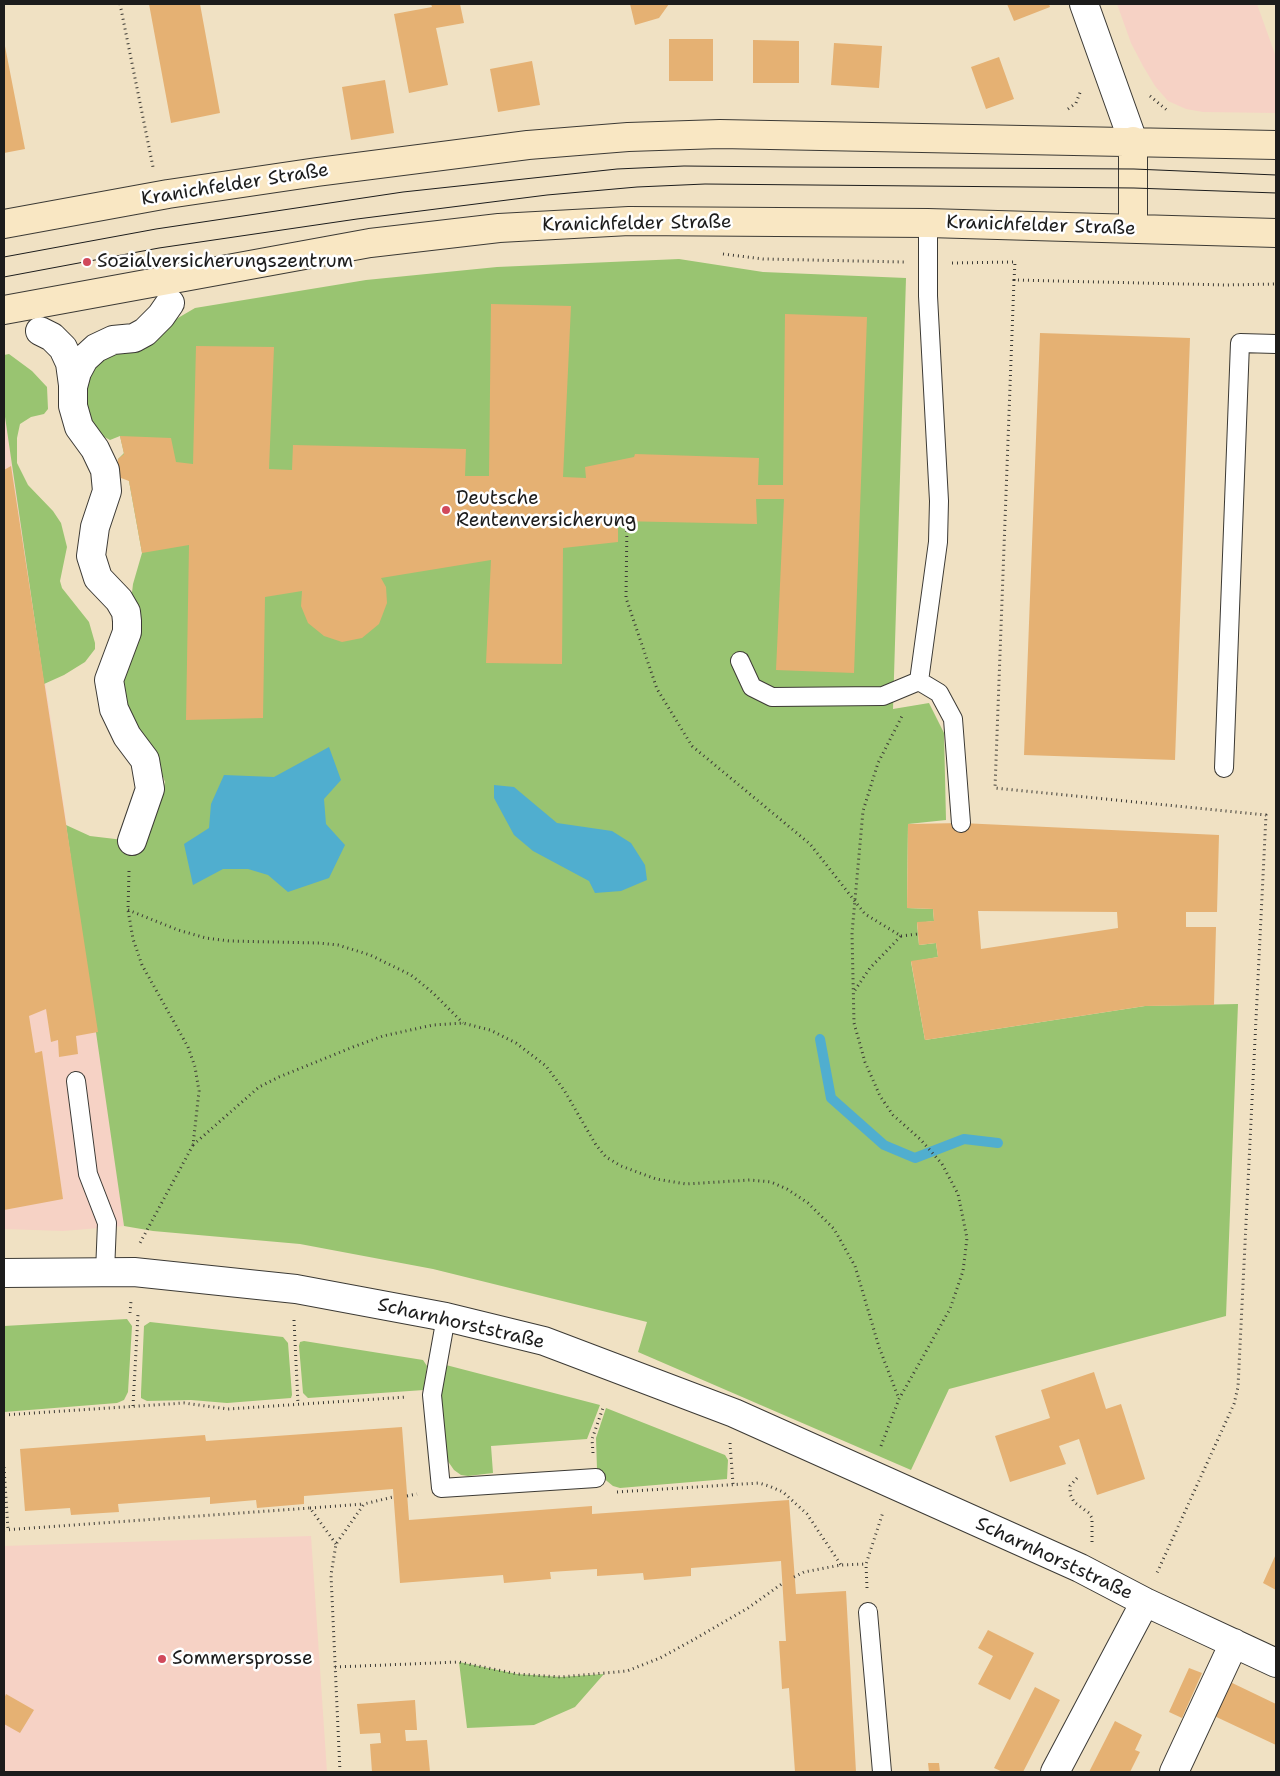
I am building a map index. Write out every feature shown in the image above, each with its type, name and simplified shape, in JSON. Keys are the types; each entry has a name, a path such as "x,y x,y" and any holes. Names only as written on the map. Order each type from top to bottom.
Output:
{"main road":[{"name":"Kranichfelder Straße","path":"4,224 168,194 537,144 720,134 1276,145"},
{"path":"1133,141 1133,228"},
{"name":"Kranichfelder Straße","path":"4,310 370,243 499,228 639,221 928,223 1276,233"}],"street":[{"path":"1084,4 1133,141"},
{"path":"73,385 76,372 84,359 96,348 113,340 134,338 145,332 161,316 170,303"},
{"path":"40,331 52,337 63,348 70,363 73,406 79,427 95,449 105,470 107,491 95,528 91,556 98,578 119,600 126,612 127,632 109,680 114,709 127,736 145,760 150,789 132,840"},
{"name":"Scharnhorststraße","path":"4,1273 134,1272 296,1289 446,1317 544,1341 734,1412 1080,1568 1145,1602 1276,1663"},
{"path":"1055,1772 1145,1602"},
{"path":"1174,1772 1225,1638"}],"lane":[{"path":"919,682 938,542 939,501 928,263 928,223"},
{"path":"1224,768 1240,343 1276,344"},
{"path":"740,661 752,687 772,697 883,696 919,682"},
{"path":"919,682 939,693 953,719 961,823"},
{"path":"76,1081 88,1174 107,1223 105,1272"},
{"path":"446,1317 432,1396 441,1488 596,1478"},
{"path":"868,1612 882,1772"}],"path":[{"path":"120,4 154,172"},
{"path":"715,253 763,259 928,263 1015,262 995,788 1266,815 1238,1387 1234,1404 1145,1602"},
{"path":"1014,280 1226,285 1276,284"},
{"path":"627,520 626,598 657,690 692,746 810,844 865,914 901,936 918,934"},
{"path":"868,1612 866,1564 899,1399 950,1309 963,1271 967,1238 958,1194 942,1164 894,1114 880,1096 865,1062 854,1023 852,933 866,803 878,763 912,700 919,682"},
{"path":"132,840 127,893 133,939 142,964 188,1048 195,1068 199,1091 192,1145 138,1248"},
{"path":"128,910 169,927 206,938 229,941 319,943 338,945 370,955 411,975 432,992 463,1023"},
{"path":"853,993 870,968 901,936"},
{"path":"192,1145 259,1087 280,1076 383,1036 433,1024 463,1023 508,1039 541,1061 564,1090 596,1145 606,1157 621,1166 656,1179 686,1184 750,1180 771,1182 787,1189 808,1203 834,1229 855,1266 879,1347 899,1399"},
{"path":"296,1289 294,1332 298,1404"},
{"path":"133,1406 138,1314"},
{"path":"4,1415 184,1403 228,1410 432,1396"},
{"path":"592,1439 603,1408"},
{"path":"729,1451 733,1484"},
{"path":"4,1467 6,1530 364,1504 394,1497"},
{"path":"596,1478 609,1489 620,1493 759,1483 783,1492 807,1514 841,1565"},
{"path":"1077,1478 1070,1486 1071,1498 1089,1513 1093,1529 1093,1540 1080,1568"},
{"path":"340,1772 331,1575 336,1544 364,1504"},
{"path":"310,1508 336,1544"},
{"path":"794,1577 804,1572 841,1565 866,1564"},
{"path":"335,1667 460,1662 517,1674 561,1676 627,1671 660,1658 701,1635 748,1608 783,1583"}],"shaded area":[{"path":"1117,4 1257,4 1276,57 1276,113 1203,112 1186,109 1168,101 1155,86 1143,66 1131,43"},
{"path":"4,410 98,1032 124,1226 63,1231 4,1229"},
{"name":"Sommersprosse","path":"311,1536 327,1772 4,1772 4,1546"}],"green space":[{"path":"679,259 763,272 906,278 893,709 929,703 944,733 946,820 908,824 907,908 933,909 934,921 917,923 919,945 936,943 938,957 911,962 925,1040 1145,1006 1238,1004 1226,1316 949,1389 911,1470 638,1352 647,1322 433,1269 300,1244 153,1231 124,1226 66,825 90,836 132,841 149,825 159,805 165,782 157,761 136,734 121,688 133,584 142,553 129,481 118,459 124,453 120,436 110,440 97,433 84,409 84,368 137,342 195,308 366,280 497,267"},
{"path":"9,354 32,371 47,387 48,409 44,414 31,417 20,424 17,438 17,463 28,485 53,511 61,523 67,547 60,581 62,588 89,622 95,643 95,649 85,662 64,675 44,684 4,410 4,355"},
{"path":"127,1319 132,1326 128,1392 124,1400 117,1403 4,1412 4,1326"},
{"path":"150,1322 283,1337 288,1343 291,1398 227,1403 191,1400 147,1401 141,1398 144,1326"},
{"path":"304,1341 423,1360 427,1366 424,1390 308,1398 303,1393 299,1346 300,1342"},
{"path":"446,1365 600,1405 587,1439 491,1446 493,1473 461,1475 454,1470 445,1457 439,1397"},
{"path":"606,1408 725,1455 728,1460 727,1479 620,1488 613,1486 602,1477 597,1469 596,1438"},
{"path":"459,1662 517,1674 561,1677 604,1674 575,1707 534,1725 467,1728"}],"water":[{"path":"329,747 341,780 324,799 326,824 345,845 329,878 288,892 268,875 248,869 223,869 193,885 184,844 209,828 211,804 224,775 274,777"},
{"path":"494,785 514,787 557,823 612,831 631,843 645,865 647,880 621,891 595,893 589,881 533,851 514,835 494,798"}],"building":[{"path":"149,4 200,4 220,113 171,123"},
{"path":"431,4 460,4 464,23 436,28 448,85 409,93 394,14 432,7"},
{"path":"630,4 669,4 659,18 635,25"},
{"path":"1007,4 1049,4 1050,7 1014,21"},
{"path":"669,39 713,39 713,81 669,81"},
{"path":"753,40 799,41 799,83 753,83"},
{"path":"4,41 25,149 4,153"},
{"path":"834,43 882,46 879,88 831,85"},
{"path":"999,57 1014,99 986,109 971,67"},
{"path":"532,61 540,105 498,112 490,69"},
{"path":"385,80 394,133 351,140 342,87"},
{"name":"Deutsche Rentenversicherung","path":"491,304 571,306 563,477 586,478 585,467 634,457 635,454 759,458 758,485 783,485 785,314 867,317 854,673 776,670 784,499 756,499 757,524 618,521 618,542 563,548 562,664 486,663 491,560 381,578 386,587 387,603 379,624 362,638 342,642 324,636 308,623 301,606 302,591 265,597 263,718 186,720 189,545 142,553 129,481 121,478 117,469 118,459 124,454 120,436 171,438 176,462 193,464 196,346 274,347 269,469 292,470 293,445 466,449 465,476 489,476"},
{"path":"1040,333 1190,338 1175,760 1024,755"},
{"path":"11,466 98,1032 76,1036 78,1054 59,1057 58,1040 51,1042 46,1009 29,1016 35,1053 42,1051 63,1199 4,1210 4,470"},
{"path":"961,823 1219,835 1217,912 1186,912 1186,927 1216,927 1214,1005 1145,1006 925,1040 911,961 938,957 936,943 919,945 917,922 934,921 933,909 907,908 908,824","holes":["978,911 1117,912 1118,928 981,949"]},
{"path":"1094,1372 1106,1409 1121,1404 1145,1479 1097,1495 1079,1439 1059,1446 1066,1464 1010,1482 995,1436 1050,1418 1041,1390"},
{"path":"402,1427 409,1520 592,1506 592,1514 789,1500 796,1594 846,1591 856,1772 795,1772 789,1688 782,1689 779,1641 786,1641 781,1561 691,1568 691,1576 644,1580 643,1573 597,1576 597,1569 550,1572 551,1579 504,1583 503,1575 400,1583 393,1489 304,1496 304,1504 257,1508 256,1500 210,1504 210,1497 118,1504 119,1512 71,1515 70,1508 25,1511 20,1449 205,1435 206,1441"},
{"path":"1276,1554 1276,1590 1263,1583"},
{"path":"988,1630 1034,1653 1010,1700 978,1684 993,1656 978,1648"},
{"path":"1189,1668 1202,1673 1182,1718 1169,1712"},
{"path":"1226,1680 1276,1704 1276,1745 1210,1714"},
{"path":"1035,1687 1060,1700 1023,1772 1003,1772 994,1768"},
{"path":"6,1694 34,1710 20,1733 4,1724 4,1699"},
{"path":"415,1700 417,1730 405,1730 406,1741 427,1740 430,1772 372,1772 370,1744 381,1743 380,1733 360,1734 357,1704"},
{"path":"1115,1721 1142,1735 1135,1750 1140,1752 1130,1772 1089,1772"},
{"path":"928,1763 939,1763 940,1772 929,1772"}],"waterway":[{"path":"820,1039 831,1098 884,1145 915,1158 964,1139 998,1143"}],"tram line":[{"path":"4,257 156,229 403,192 617,169 684,166 1134,169 1276,175"},
{"path":"4,277 159,248 357,219 547,195 637,187 705,184 1134,188 1276,193"}],"place":[{"name":"Sozialversicherungszentrum","path":"87,262"},
{"name":"Deutsche Rentenversicherung","path":"446,510"},
{"name":"Sommersprosse","path":"162,1659"}]}
